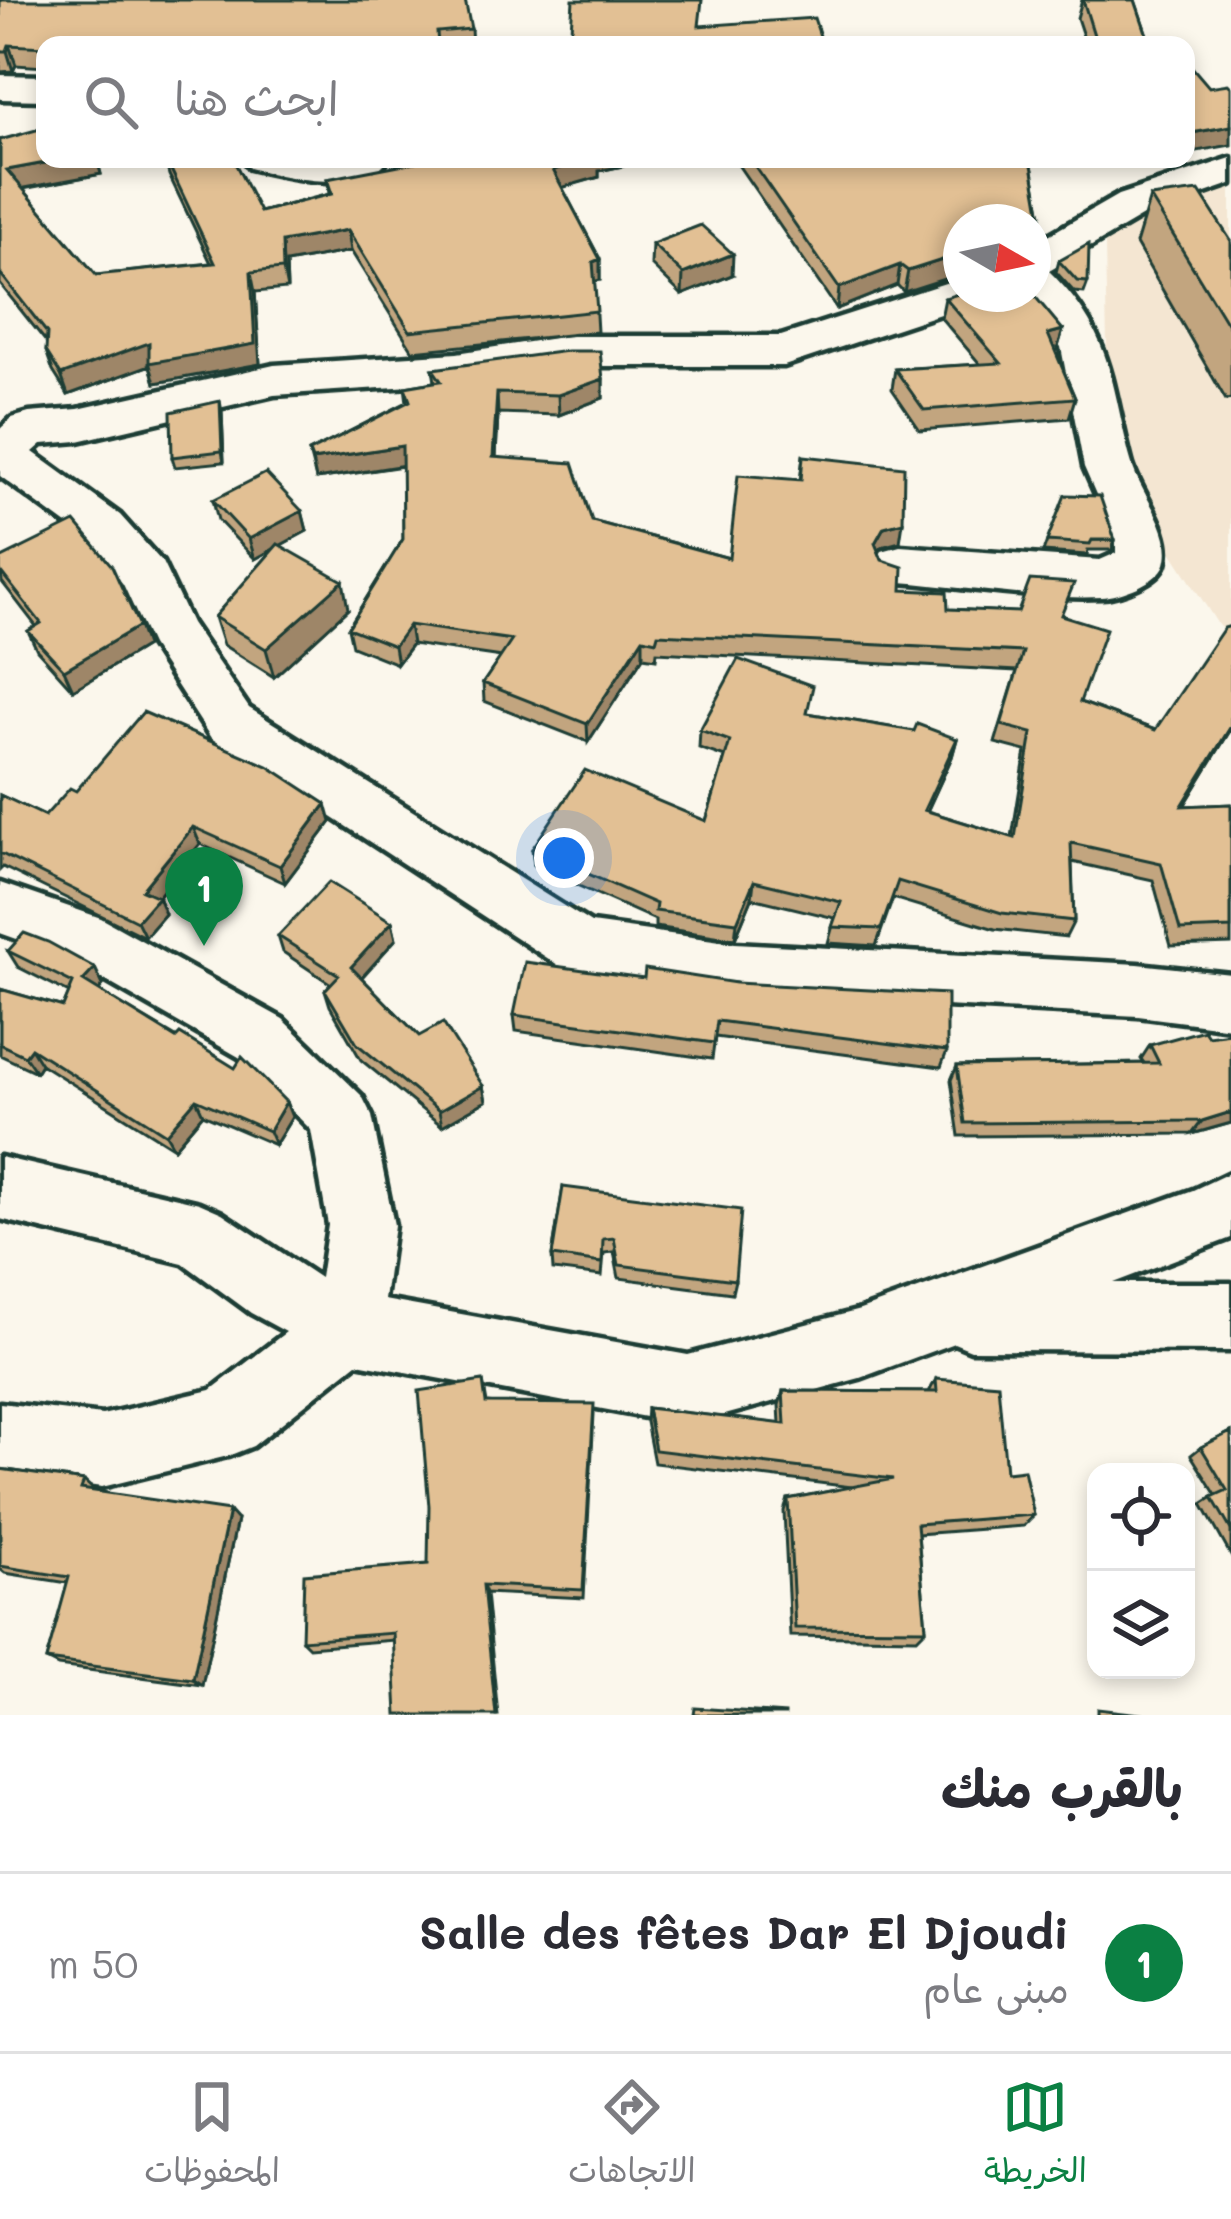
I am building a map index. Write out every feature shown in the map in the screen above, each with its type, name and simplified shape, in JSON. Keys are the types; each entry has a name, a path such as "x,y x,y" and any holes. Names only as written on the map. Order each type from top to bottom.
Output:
{"street":[{"path":"0,87 36,88"},
{"path":"1051,252 1133,204 1231,170"},
{"path":"943,298 784,351 567,350 457,368 274,380 78,425 14,430 6,451 23,472 103,527 144,575 169,631 230,723 579,947 734,969 1138,990 1231,1001"},
{"path":"900,564 1105,579 1140,563 1141,540 1108,467 1083,347 1051,298"},
{"path":"0,908 80,936 261,1039 340,1116 361,1225 347,1327 228,1421 102,1451 0,1438"},
{"path":"0,1188 199,1235 275,1290 347,1327 688,1390 860,1344 1213,1214 1231,1203"},
{"path":"936,1316 1231,1317"}],"shaded area":[{"path":"1231,182 1231,636 1219,626 1147,514 1107,347 1105,244 1151,205"}],"building":[{"path":"0,0 465,0 471,29 437,32 437,36 36,36 36,46 9,45 7,51 0,51"},
{"path":"573,0 702,0 699,26 814,18 820,36 571,36"},
{"path":"1083,0 1135,0 1147,36 1094,36"},
{"path":"1195,71 1209,87 1231,87 1231,126 1195,132"},
{"path":"36,130 36,165 7,170 96,275 215,263 170,168 238,168 260,212 332,194 327,179 384,168 560,168 553,170 600,259 593,262 597,311 410,331 348,230 282,242 283,269 251,272 255,344 149,363 149,343 61,375 46,351 47,333 0,273 0,140"},
{"path":"756,168 1033,168 1039,204 943,204 943,260 908,271 900,265 839,288"},
{"path":"1199,191 1231,241 1231,330 1150,197"},
{"path":"701,225 733,254 683,274 652,244"},
{"path":"1089,244 1088,282 1077,281 1059,261"},
{"path":"957,312 1048,312 1063,330 1048,334 1075,398 924,410 895,369 1001,363"},
{"path":"600,351 603,379 558,395 497,393 493,457 573,463 592,521 729,558 738,475 801,480 803,456 904,467 903,522 884,527 875,543 882,560 903,567 902,590 947,592 948,609 1018,612 1030,580 1074,583 1061,615 1106,629 1080,702 1155,730 1224,628 1231,626 1231,726 1182,806 1231,804 1231,928 1180,930 1161,863 1071,843 1074,921 1002,913 898,881 881,929 832,927 841,902 754,881 737,922 655,911 656,904 532,849 585,770 706,821 730,741 700,730 738,659 813,686 807,713 914,731 917,724 957,739 924,810 1015,838 1032,733 1001,725 1023,652 658,634 656,641 643,638 587,724 483,683 512,640 409,625 394,646 348,628 403,539 402,446 312,460 309,452 410,401 405,387 441,381 433,369"},
{"path":"220,401 222,451 172,457 171,412"},
{"path":"266,473 302,511 249,539 213,500"},
{"path":"1065,495 1100,496 1115,540 1092,540 1090,544 1047,541"},
{"path":"75,522 112,566 139,626 64,670 28,631 41,623 0,571 0,559"},
{"path":"278,544 343,581 266,649 214,617"},
{"path":"143,712 268,766 326,804 280,866 193,827 142,890 158,897 137,921 0,853 0,795 45,816 70,788 76,791"},
{"path":"329,882 392,922 351,967 419,1036 443,1023 483,1086 439,1111 357,1044 325,990 339,975 278,936"},
{"path":"24,933 95,968 83,981 176,1038 180,1034 235,1068 242,1057 286,1102 269,1131 196,1099 166,1134 31,1048 25,1056 0,1044 0,989 63,1007 73,983 8,951"},
{"path":"525,962 644,978 645,969 736,983 947,994 947,1051 717,1021 714,1043 514,1015"},
{"path":"1204,1030 1208,1036 1231,1033 1231,1112 1202,1121 965,1123 957,1066 1159,1063 1150,1045"},
{"path":"563,1187 741,1210 735,1280 619,1265 614,1238 603,1239 602,1263 552,1256"},
{"path":"936,1379 998,1384 1006,1472 1024,1470 1034,1515 917,1524 926,1629 795,1628 788,1499 893,1479 655,1450 647,1408 785,1424 783,1391 937,1392"},
{"path":"483,1381 486,1403 594,1404 583,1590 483,1585 496,1715 397,1715 393,1633 302,1640 304,1574 428,1564 429,1506 419,1391"},
{"path":"1231,1432 1231,1530 1212,1497 1227,1490 1201,1447"},
{"path":"0,1469 84,1481 81,1489 229,1511 193,1679 46,1660 69,1577 0,1566"},
{"path":"695,1708 785,1714 785,1715 694,1715"},
{"path":"1098,1709 1149,1715 1098,1715"}],"place":[{"name":"Salle des fêtes Dar El Djoudi","path":"204,946"}]}
